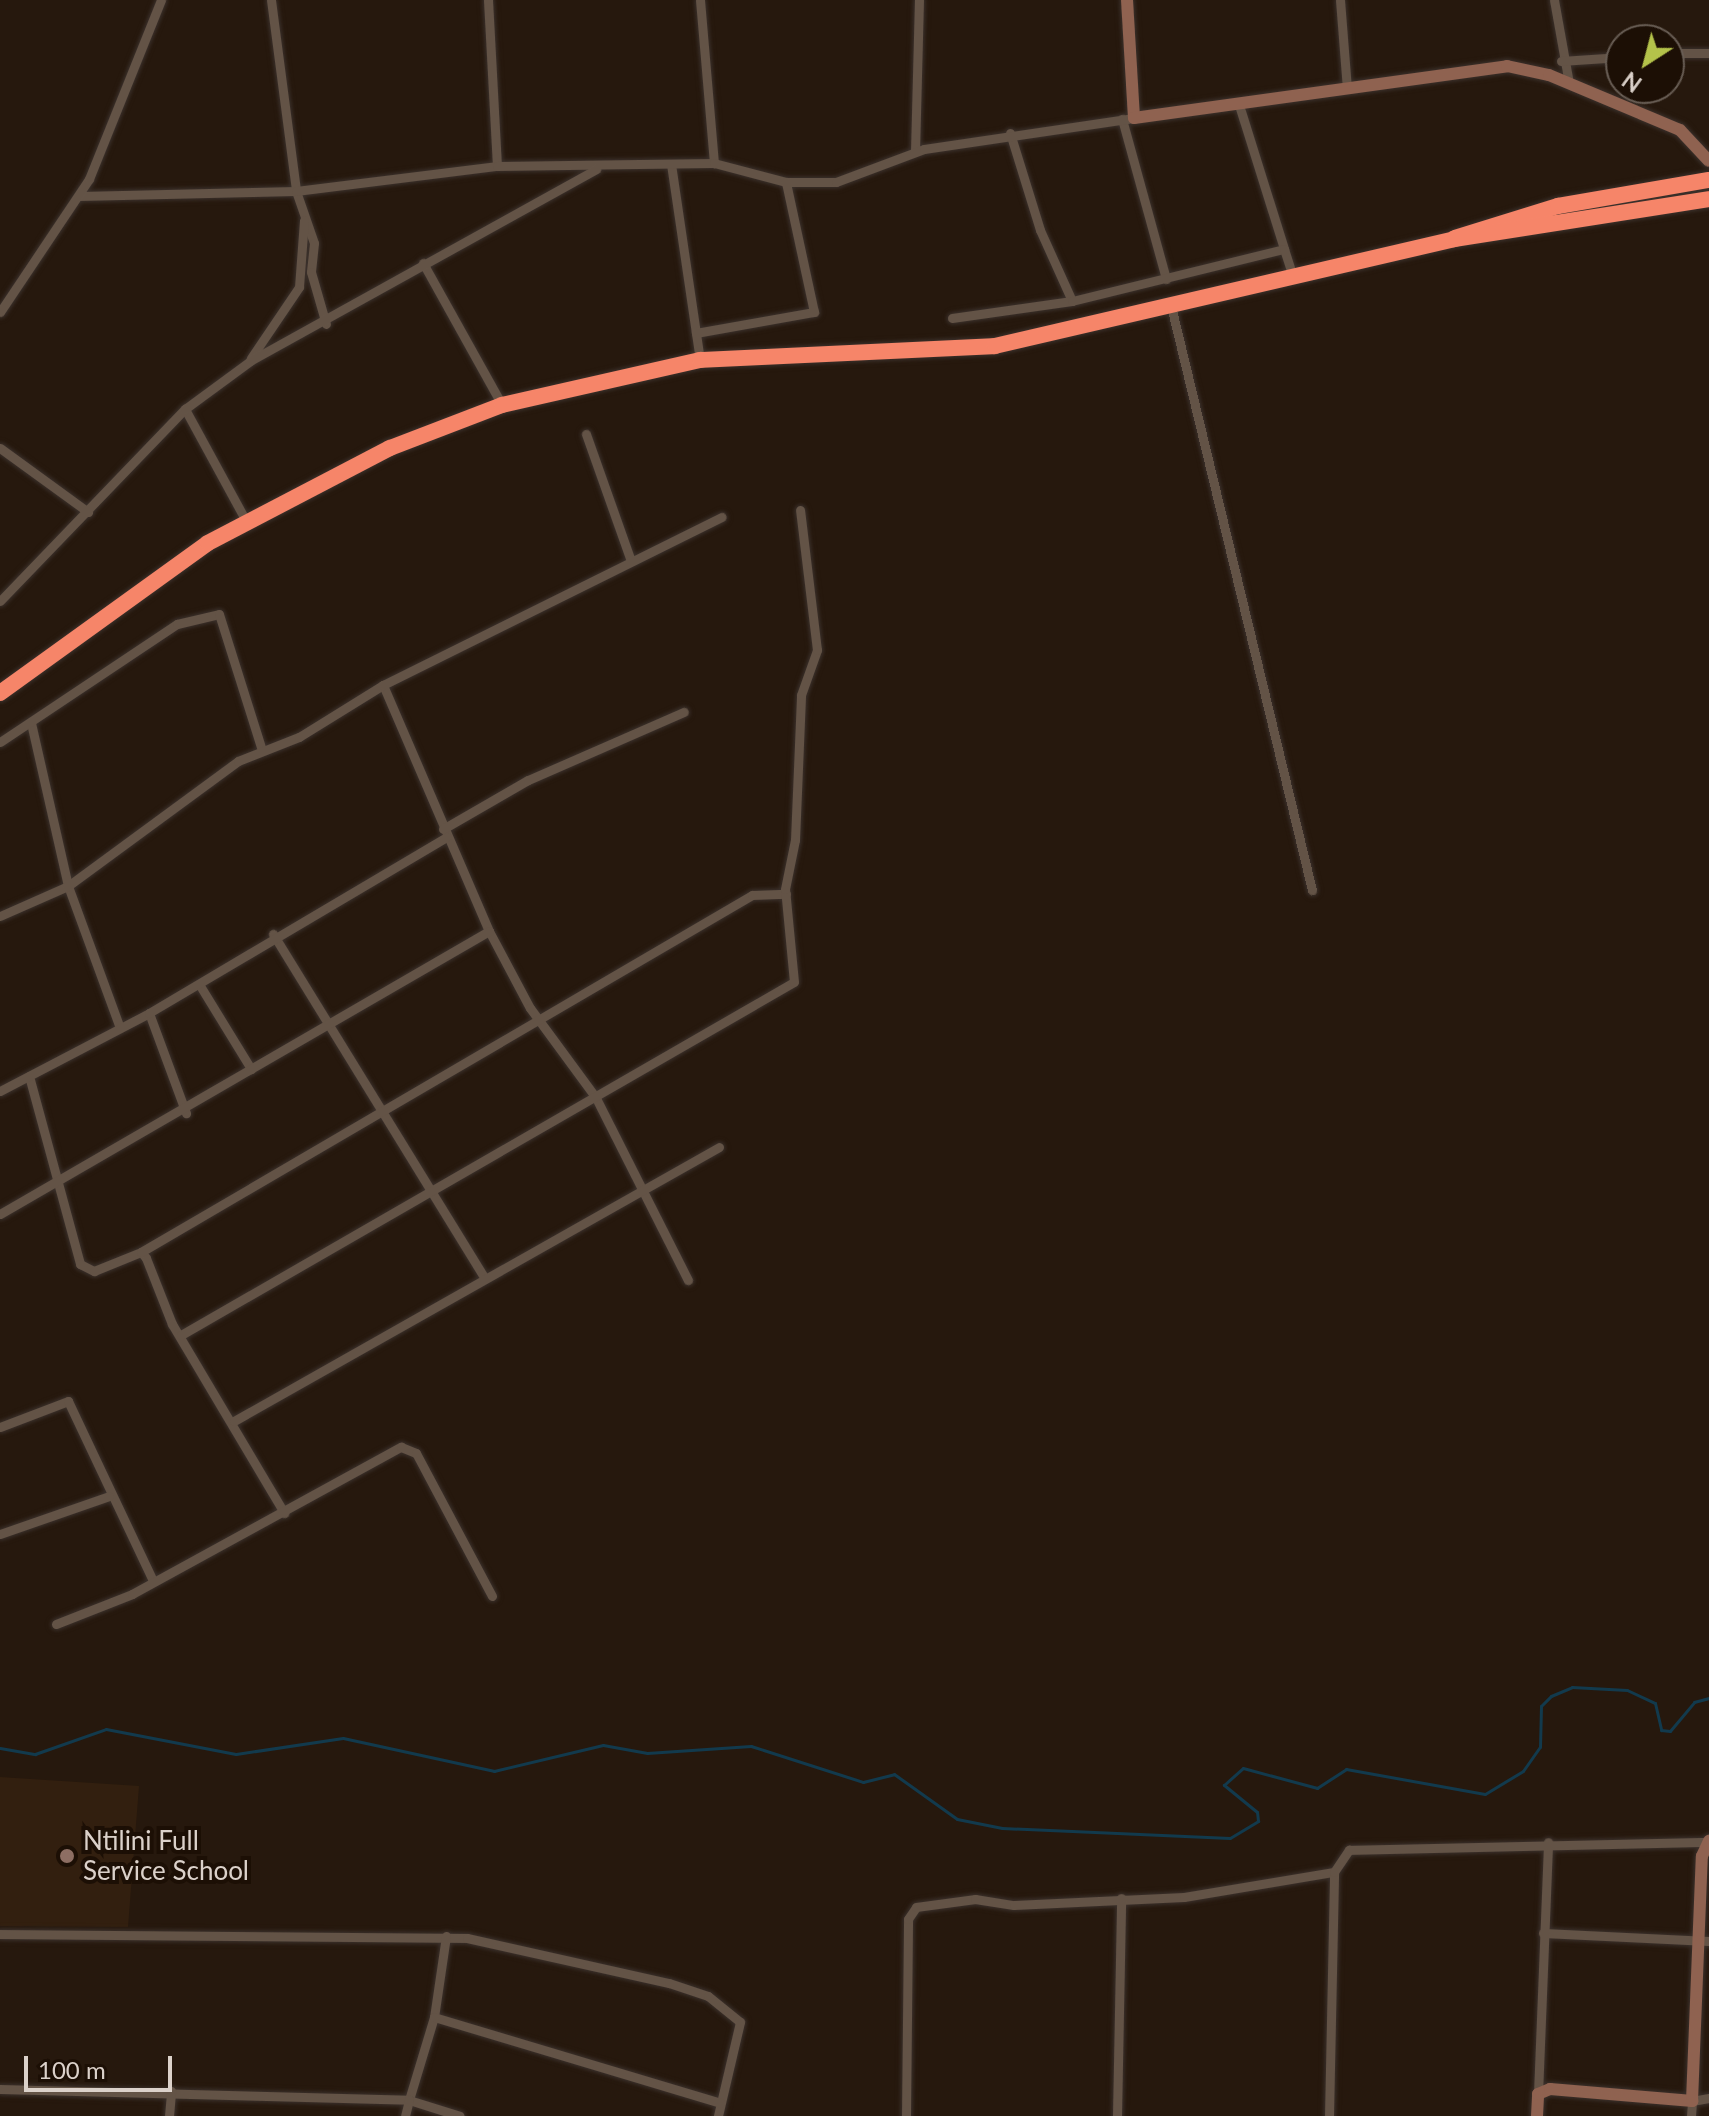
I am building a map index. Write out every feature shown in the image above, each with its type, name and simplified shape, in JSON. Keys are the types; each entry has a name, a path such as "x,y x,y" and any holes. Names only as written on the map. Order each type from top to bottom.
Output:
{"highway":[{"path":"1454,239 1545,209 1709,180"},
{"path":"0,693 246,521 390,448 502,405 700,360 995,346 1454,239 1709,199"}],"street":[{"path":"0,312 79,196 110,135 161,0"},
{"path":"271,0 296,191 305,217 307,273 326,324"},
{"path":"488,0 497,166"},
{"path":"700,0 714,163"},
{"path":"915,152 919,0"},
{"path":"1127,0 1128,119 1166,279"},
{"path":"1340,0 1347,89"},
{"path":"1554,0 1561,61 1569,83"},
{"path":"1685,53 1709,53"},
{"path":"1561,61 1605,58"},
{"path":"79,196 296,191 497,166 714,163 786,182 854,179 915,152 1010,133 1239,105 1507,66 1569,83 1680,130 1709,161"},
{"path":"1239,105 1293,277"},
{"path":"1010,133 1040,230 1072,301"},
{"path":"671,164 700,360"},
{"path":"0,601 185,409 250,361 326,324 423,263 601,166"},
{"path":"696,333 814,312 786,182"},
{"path":"952,318 1072,301 1284,249"},
{"path":"423,263 502,405"},
{"path":"250,361 307,273"},
{"path":"1171,306 1312,890"},
{"path":"185,409 246,521"},
{"path":"586,434 631,561"},
{"path":"0,448 88,512"},
{"path":"181,1335 794,982 786,894 801,695 817,650 800,510"},
{"path":"0,916 68,886 262,750 299,737 383,685 722,517"},
{"path":"0,742 177,624 219,614 262,750"},
{"path":"383,685 489,931 540,1018 596,1098 647,1187 688,1280"},
{"path":"0,1091 199,984 273,934 541,773 684,712"},
{"path":"31,723 68,886 120,1028"},
{"path":"29,1076 61,1183 80,1264 94,1271 141,1252 380,1108 752,895 786,894"},
{"path":"0,1214 186,1113 326,1020 489,931"},
{"path":"273,934 434,1190 484,1277"},
{"path":"199,984 251,1069"},
{"path":"149,1013 186,1113"},
{"path":"234,1421 301,1389 484,1277 719,1147"},
{"path":"141,1252 181,1335 234,1421 284,1513"},
{"path":"0,1427 68,1401 109,1496 153,1581"},
{"path":"56,1624 153,1581 410,1447 492,1596"},
{"path":"0,1534 109,1496"},
{"path":"1537,2116 1548,1842"},
{"path":"1329,2116 1334,1872 1344,1854 1361,1848 1548,1842 1708,1842 1705,1941 1691,2116"},
{"path":"906,2116 910,1912 966,1900 1014,1905 1232,1892 1334,1872"},
{"path":"1117,2116 1121,1898"},
{"path":"1543,1933 1705,1941"},
{"path":"0,1934 446,1936 669,1983 724,2006 740,2030 718,2116"},
{"path":"405,2116 434,2017 446,1936"},
{"path":"434,2017 720,2103"},
{"path":"0,2089 171,2091 409,2100 460,2116"},
{"path":"1538,2094 1557,2089 1692,2101 1709,2098"},
{"path":"169,2116 171,2091"}],"shaded area":[{"name":"Ntilini Full Service School","path":"0,1777 139,1786 128,1927 0,1926"}],"waterway":[{"path":"0,1748 35,1754 106,1729 236,1754 343,1738 494,1771 603,1745 647,1753 751,1746 863,1782 894,1774 957,1819 1002,1828 1230,1838 1258,1821 1257,1812 1224,1785 1243,1768 1317,1788 1346,1769 1485,1794 1523,1771 1540,1747 1541,1706 1551,1696 1572,1687 1627,1690 1655,1703 1661,1730 1670,1731 1694,1702 1709,1698"}],"place":[{"name":"Ntilini Full Service School","path":"67,1856"}]}
